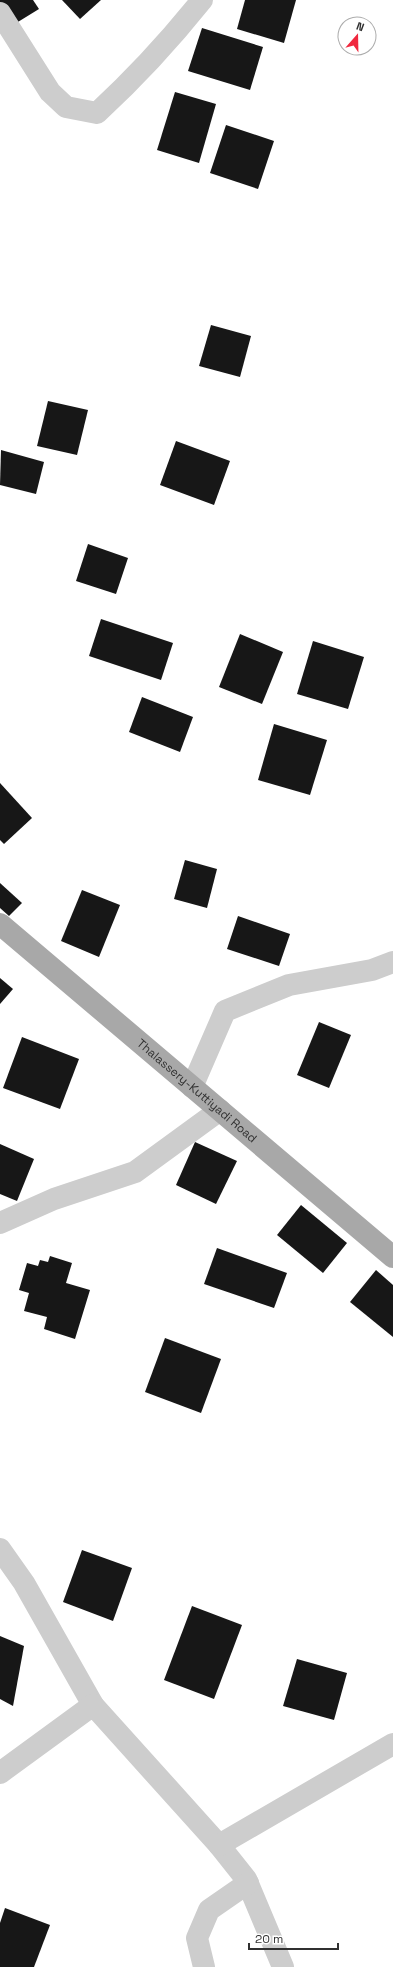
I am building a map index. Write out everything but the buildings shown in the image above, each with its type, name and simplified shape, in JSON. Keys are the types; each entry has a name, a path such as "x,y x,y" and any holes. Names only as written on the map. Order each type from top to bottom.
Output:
{"main road":[{"name":"Thalassery-Kuttiyadi Road","path":"0,924 393,1257"}],"street":[{"path":"0,13 50,92 66,108 97,113 172,37 202,0"},
{"path":"192,1087 225,1011 289,985 372,970 393,962"},
{"path":"0,1223 54,1199 135,1172 220,1110"},
{"path":"0,1549 24,1583 93,1705 219,1845 248,1883 283,1967"},
{"path":"0,1774 93,1705"},
{"path":"219,1845 393,1744"},
{"path":"204,1967 197,1938 209,1910 248,1883"}]}
